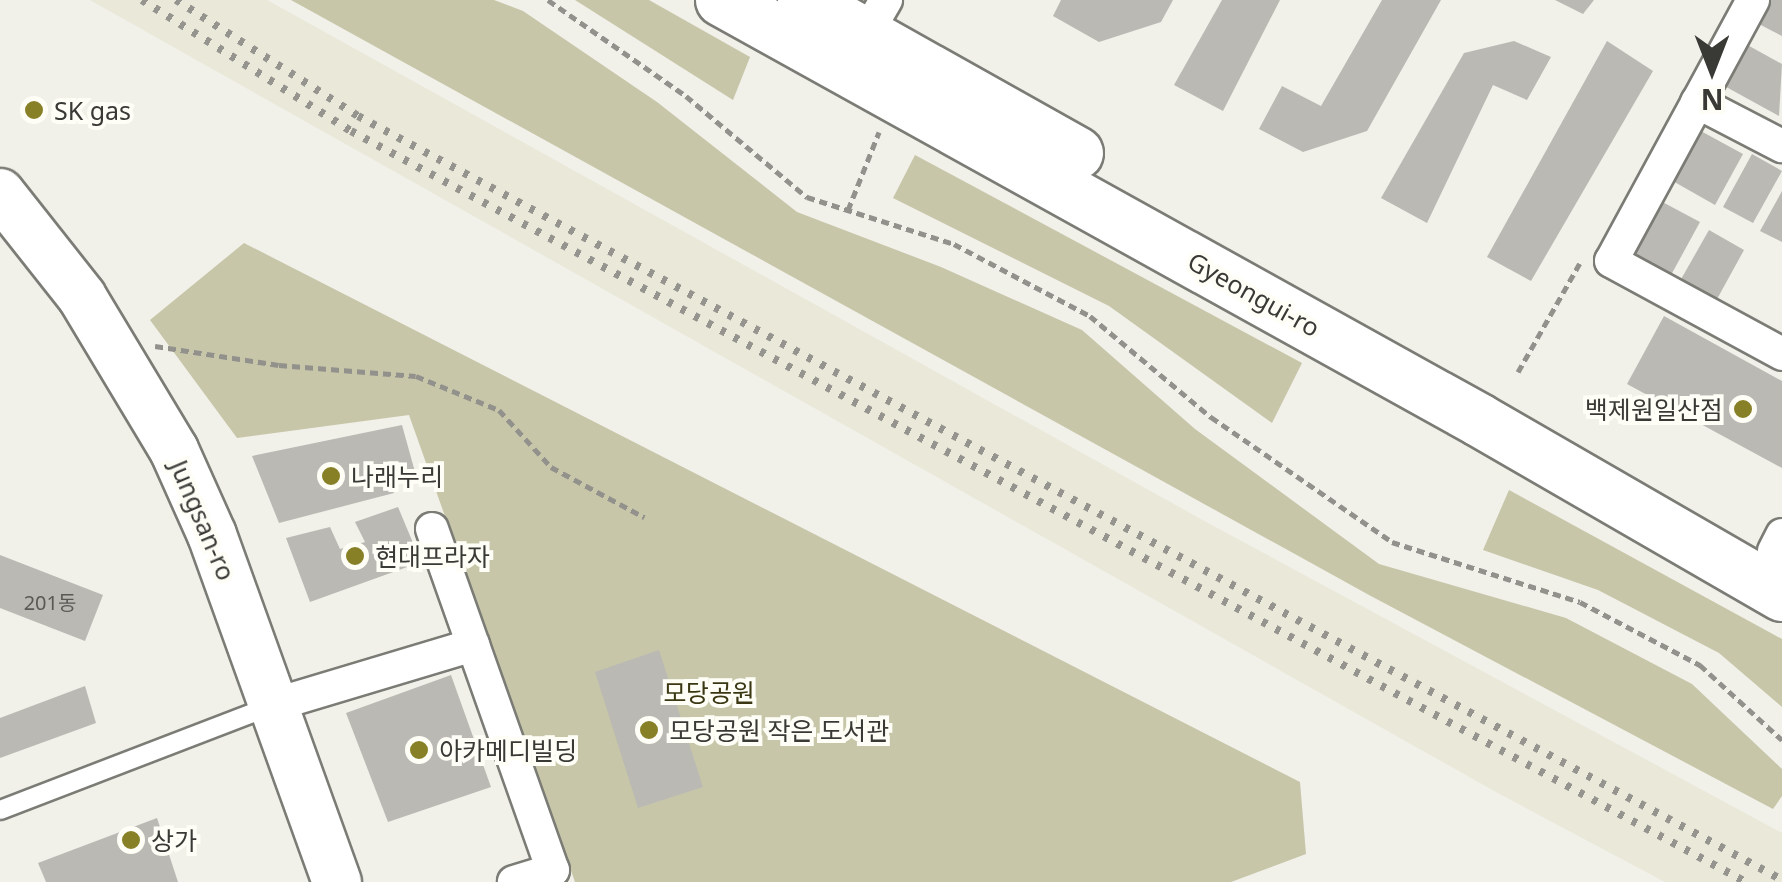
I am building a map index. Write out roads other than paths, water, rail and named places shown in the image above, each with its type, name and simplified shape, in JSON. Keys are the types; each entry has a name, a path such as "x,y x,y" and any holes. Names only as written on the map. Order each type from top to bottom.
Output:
{"main road":[{"name":"Gyeongui-ro","path":"722,0 866,33"},
{"name":"Gyeongui-ro","path":"804,0 1780,559"},
{"name":"Jungsan-ro","path":"0,193 82,297 174,450 212,534 337,882"}],"street":[{"path":"1752,0 1611,261 1782,354"},
{"path":"1697,102 1782,146"},
{"path":"432,529 552,870 514,882"},
{"path":"273,705 473,645"}],"lane":[{"path":"0,810 273,705"}],"railway":[{"path":"142,0 351,131 1746,882"},
{"path":"176,0 358,116 1782,880"}],"place":[{"name":"SK gas","path":"34,110"},
{"name":"백제원일산점","path":"1743,409"},
{"name":"나래누리","path":"331,476"},
{"name":"현대프라자","path":"355,556"},
{"name":"모당공원 작은 도서관","path":"649,730"},
{"name":"아카메디빌딩","path":"419,750"},
{"name":"상가","path":"131,840"}],"park label":[{"name":"모당공원","path":"709,692"}]}
